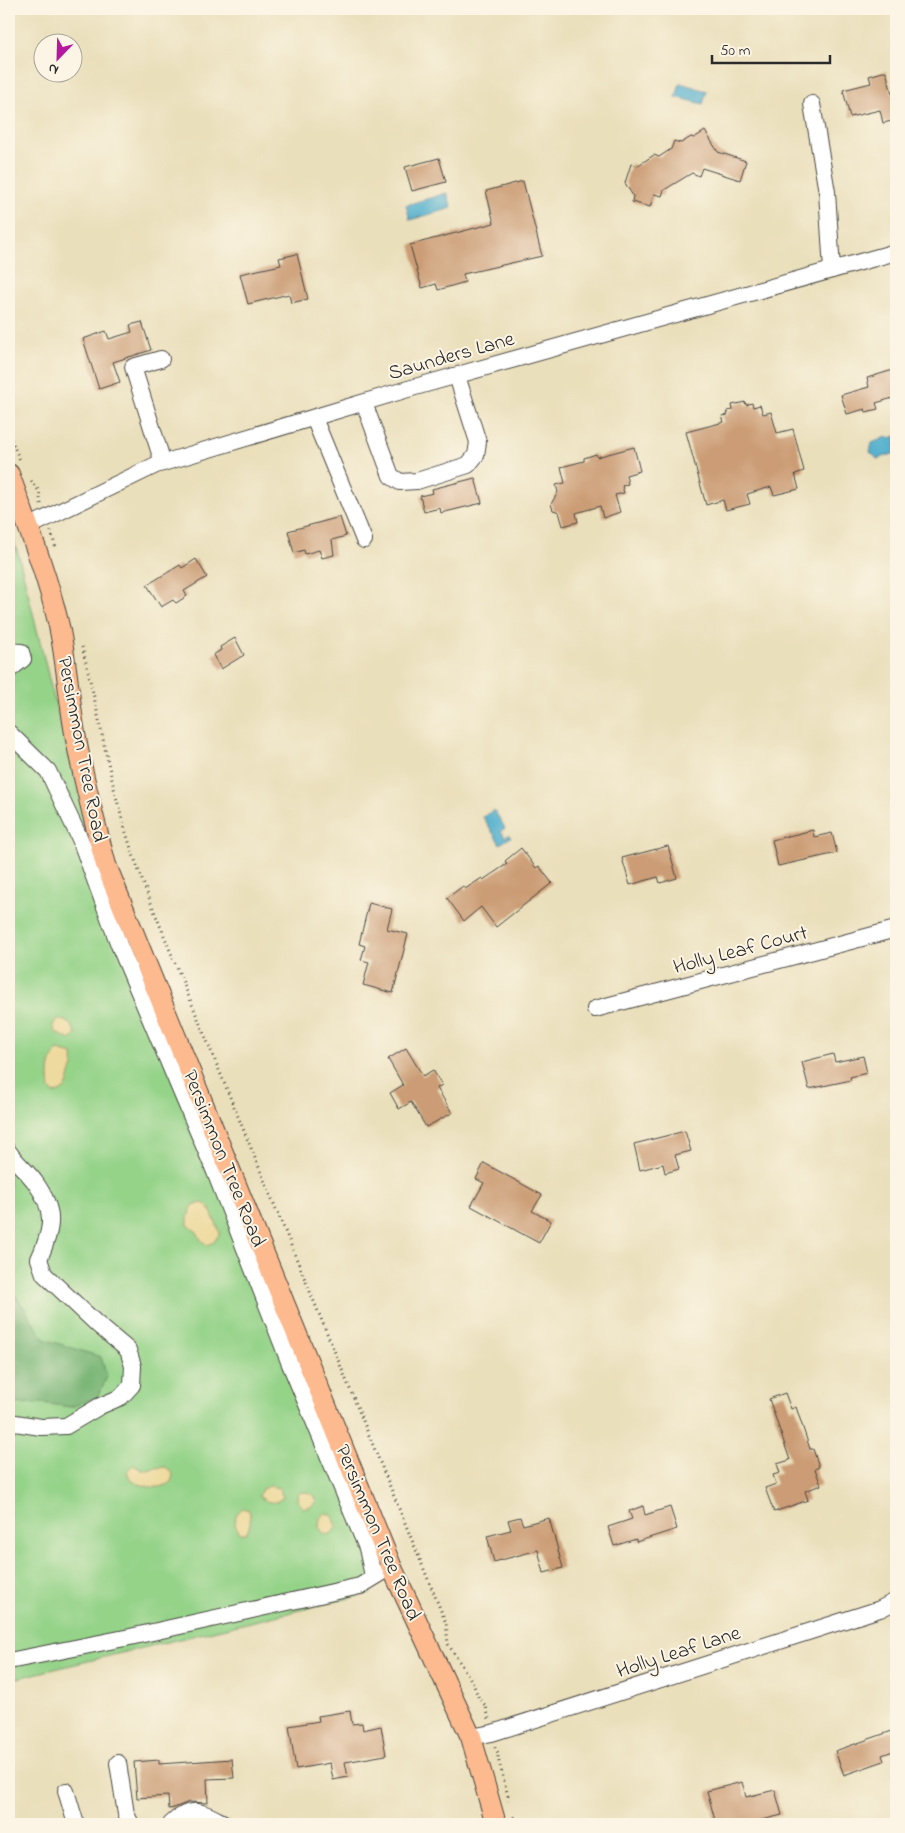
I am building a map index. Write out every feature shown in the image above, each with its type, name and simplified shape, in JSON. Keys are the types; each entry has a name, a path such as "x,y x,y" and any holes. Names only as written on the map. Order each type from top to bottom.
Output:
{"main road":[{"name":"Persimmon Tree Road","path":"20,473 28,526 36,546 58,624 66,662 76,738 106,865 392,1568 471,1738 505,1820"}],"street":[{"path":"812,104 828,192 832,270"},
{"name":"Saunders Lane","path":"28,526 163,463 408,389 896,252"},
{"path":"161,359 133,367 163,463"},
{"path":"364,403 391,476 400,482 417,481 468,466 476,455 478,442 457,376"},
{"path":"314,418 364,540"},
{"path":"9,651 21,652 23,659 9,670"},
{"path":"9,733 48,771 80,838 118,945 215,1172 290,1364 367,1548 374,1576"},
{"name":"Holly Leaf Court","path":"595,1009 896,929"},
{"path":"9,1152 35,1182 51,1212 48,1239 39,1259 44,1274 128,1350 133,1366 132,1385 121,1397 100,1406 66,1426 41,1427 9,1422"},
{"path":"9,1661 360,1586 374,1576 392,1568"},
{"name":"Holly Leaf Lane","path":"471,1738 880,1609 896,1601"},
{"path":"118,1763 126,1814 131,1824"},
{"path":"66,1791 76,1824"},
{"path":"171,1824 181,1814 200,1811 225,1824"}],"path":[{"path":"9,435 20,473 39,491 57,551"},
{"path":"80,640 114,787 125,829 139,870 180,977 429,1580 446,1624 448,1644 473,1683 479,1699 488,1710 511,1805"},
{"path":"505,1820 516,1824"}],"green space":[{"path":"9,525 19,557 60,723 101,874 381,1556 371,1593 9,1680"},
{"path":"9,1285 44,1339 101,1357 107,1377 97,1397 71,1407 42,1403 9,1404"}],"sand":[{"path":"57,1019 70,1024 76,1035 70,1040 55,1032 53,1025"},
{"path":"58,1050 73,1054 73,1063 66,1087 54,1094 50,1089 49,1073 52,1059"},
{"path":"203,1203 209,1207 220,1233 214,1242 207,1245 201,1240 197,1232 188,1225 188,1216 193,1205"},
{"path":"133,1465 144,1471 166,1467 173,1474 171,1482 156,1487 146,1486 130,1480 127,1471"},
{"path":"270,1486 279,1488 283,1497 271,1502 259,1496 262,1489"},
{"path":"306,1492 313,1495 316,1501 311,1506 303,1508 297,1499 298,1493"},
{"path":"242,1508 249,1510 250,1513 250,1525 246,1533 240,1533 235,1525 236,1515"},
{"path":"325,1513 332,1515 337,1526 328,1535 323,1533 319,1527 320,1518"}],"water":[{"path":"680,83 707,91 703,104 676,97"},
{"path":"447,193 452,208 410,220 406,205"},
{"path":"889,436 890,438 896,436 896,453 877,459 870,452 872,443"},
{"path":"494,810 505,828 501,831 505,837 509,835 511,837 500,844 483,817"}],"building":[{"path":"886,71 892,94 896,93 896,120 883,123 880,110 850,117 843,90 871,83 869,76"},
{"path":"705,131 718,152 746,161 740,180 702,168 699,176 692,173 664,190 662,196 654,194 650,207 632,202 633,196 625,183 631,164 637,166 654,155 659,157 671,149 674,141 681,143"},
{"path":"439,158 446,182 412,191 405,167"},
{"path":"523,181 542,256 463,274 465,282 438,290 436,284 422,288 410,245 494,223 486,191"},
{"path":"297,254 308,299 291,303 289,294 248,304 240,274 281,265 279,258"},
{"path":"142,322 151,350 113,362 120,382 99,389 83,339 106,331 109,339 132,332 130,325"},
{"path":"896,369 896,397 876,403 878,409 866,412 865,409 847,414 841,395 869,387 867,378"},
{"path":"745,402 746,405 752,403 753,407 760,405 763,414 771,412 777,433 793,429 804,471 795,474 799,489 774,495 771,487 747,494 750,504 726,510 723,500 706,505 686,432 724,422 722,416 728,415 727,411 733,410 732,405"},
{"path":"634,447 640,471 626,475 628,484 622,486 624,493 615,495 620,512 603,518 600,506 576,513 578,522 563,526 559,512 553,510 551,504 558,492 556,485 565,483 561,467 584,461 584,458 596,454 597,457"},
{"path":"475,478 482,503 441,513 440,508 424,512 420,496 433,493 432,489"},
{"path":"340,517 346,536 332,540 334,555 322,558 319,550 305,554 304,550 294,553 288,531"},
{"path":"196,559 207,577 184,591 187,596 176,603 173,600 161,607 147,585 180,565 182,568"},
{"path":"235,638 244,655 221,669 213,655 221,650 220,647"},
{"path":"813,830 814,837 832,833 837,853 778,866 772,840"},
{"path":"668,846 677,878 660,883 658,877 630,885 622,858"},
{"path":"521,848 536,868 539,866 552,883 496,927 481,907 464,921 447,898 463,886 465,889 482,878 483,880 507,864 505,861"},
{"path":"369,903 392,909 387,929 408,934 393,993 363,985 369,962 361,960 365,946 359,944"},
{"path":"406,1048 423,1076 433,1070 442,1085 437,1088 452,1113 426,1127 411,1102 399,1109 390,1093 403,1085 388,1059"},
{"path":"833,1054 835,1062 863,1056 867,1073 850,1077 851,1080 809,1089 802,1062"},
{"path":"685,1131 691,1151 675,1155 679,1169 665,1173 663,1164 640,1170 634,1144"},
{"path":"484,1163 542,1195 532,1211 551,1221 539,1243 471,1206 484,1183 476,1179"},
{"path":"785,1393 791,1409 796,1407 810,1449 813,1449 819,1467 815,1469 821,1485 805,1491 808,1500 774,1512 765,1488 776,1484 773,1475 780,1473 777,1464 790,1460 769,1399"},
{"path":"643,1506 645,1515 670,1507 677,1529 636,1542 636,1539 614,1546 608,1527 632,1519 629,1511"},
{"path":"520,1517 523,1525 549,1518 563,1568 544,1573 538,1550 494,1562 487,1536 511,1530 508,1520"},
{"path":"350,1711 352,1724 362,1723 363,1730 381,1726 386,1755 345,1762 348,1777 333,1780 330,1763 296,1769 289,1726 319,1721 318,1716"},
{"path":"892,1731 896,1750 882,1755 884,1761 844,1775 835,1751"},
{"path":"232,1759 234,1778 207,1779 208,1803 189,1802 169,1809 168,1796 137,1798 134,1762 159,1760 159,1764"},
{"path":"742,1782 746,1797 775,1790 782,1815 754,1822 755,1824 716,1824 707,1791"}]}
